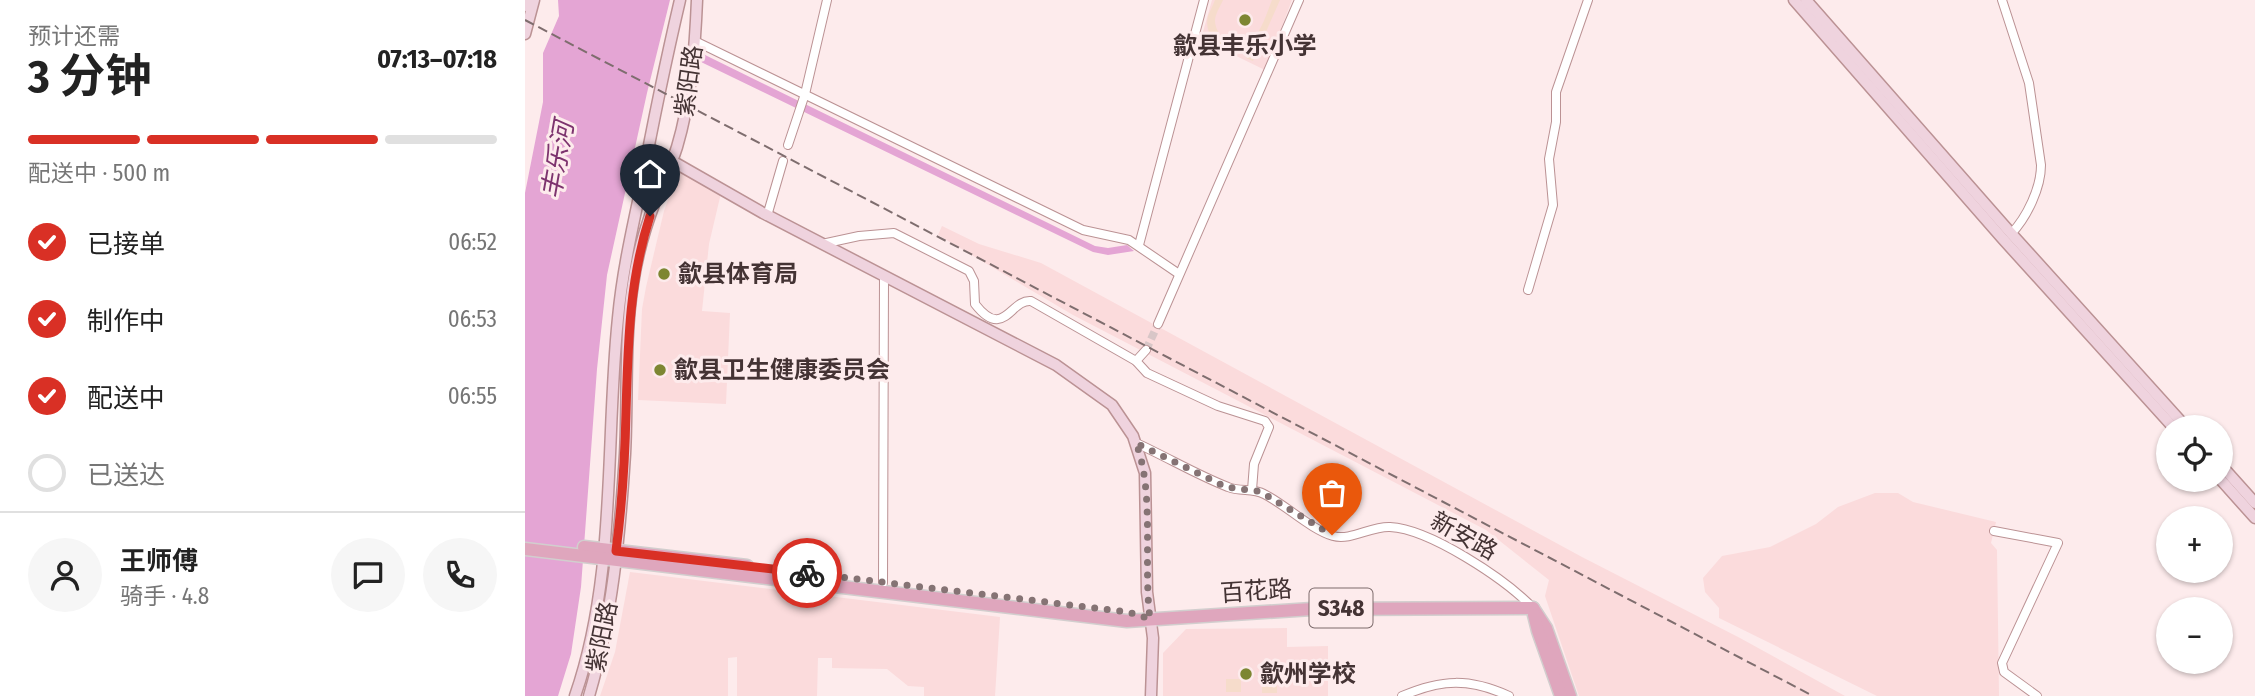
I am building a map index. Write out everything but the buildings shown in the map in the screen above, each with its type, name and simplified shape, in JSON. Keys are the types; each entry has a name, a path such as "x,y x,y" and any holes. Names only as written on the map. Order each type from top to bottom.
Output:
{"main road":[{"path":"525,6 526,0"},
{"path":"525,34 534,0"},
{"name":"紫阳路","path":"589,696 603,642 603,554 621,286 680,0"},
{"name":"紫阳路","path":"575,696 594,628 603,554 625,454 632,290 645,231 683,124 698,0"},
{"path":"1794,0 1996,232 2162,415"},
{"path":"1806,0 2011,234 2175,415"},
{"path":"672,161 767,216 1056,365 1112,405 1128,426 1136,443 1146,482 1147,592 1153,638 1151,696"},
{"path":"2233,478 2255,503"},
{"path":"2232,492 2255,517"},
{"name":"S348","path":"525,540 603,554"},
{"name":"S348","path":"525,549 603,554"},
{"name":"百花路","path":"603,554 1128,612 1150,619"},
{"name":"百花路","path":"603,554 1127,621 1312,608 1533,607"},
{"path":"1533,607 1538,631 1560,696"},
{"name":"新安路","path":"1533,607 1546,628 1570,696"}],"street":[{"path":"788,145 804,96 827,0"},
{"path":"1139,245 1204,0"},
{"path":"1157,324 1299,0"},
{"path":"1528,290 1553,205 1549,159 1556,122 1556,92 1588,0"},
{"path":"2002,0 2029,83 2041,165 2030,206 2011,234"},
{"path":"695,41 1083,230 1129,240 1179,274"},
{"path":"767,216 783,161"},
{"path":"822,244 887,233 901,236 969,271 973,278 975,304 989,317 997,319 1007,316 1020,303 1031,302 1136,361 1147,373 1218,406 1247,414 1267,424 1268,431 1254,464 1252,490"},
{"path":"883,583 884,276"},
{"path":"1136,361 1146,350"},
{"name":"新安路","path":"1136,443 1226,487 1252,490 1266,495 1332,535 1347,536 1373,528 1388,527 1421,534 1492,575 1533,607"},
{"path":"1994,531 2058,543 2002,665 2004,672 2037,696"},
{"path":"1402,696 1425,686 1449,682 1483,687 1509,696"}],"shaded area":[{"name":"歙县丰乐小学","path":"1212,0 1292,0 1265,70 1201,39"},
{"path":"1215,0 1223,0 1215,18 1219,33 1228,41 1240,44 1256,36 1272,0 1280,0 1253,61 1246,58 1249,51 1233,51 1213,39 1207,25"},
{"path":"678,172 721,193 709,244 702,311 730,313 726,404 638,400 642,309 664,211"},
{"path":"942,226 979,244 1041,263 1582,557 1740,638 1845,696 1579,696 1545,596 1549,580 1486,530 1073,315 938,235"},
{"path":"1875,493 1898,493 1913,502 1996,522 1991,543 1997,550 1999,696 1877,696 1719,618 1719,608 1705,592 1703,578 1722,556 1770,547 1816,524 1838,507"},
{"path":"630,572 1000,617 995,696 924,696 924,687 908,686 887,669 832,668 832,658 818,658 817,696 737,696 737,657 728,658 728,696 600,696 615,652"},
{"name":"歙州学校","path":"1287,628 1287,647 1328,646 1328,696 1163,696 1163,653 1186,629"},
{"path":"1226,679 1241,679 1241,692 1226,692"},
{"path":"1262,679 1277,679 1277,693 1262,693"}],"water":[{"name":"丰乐河","path":"558,0 670,0 607,275 597,369 581,587 571,654 558,696 525,696 525,193 543,102 543,53 559,16"},
{"path":"703,54 1095,246 1108,248 1127,245 1134,251 1108,255 1093,252 701,62"}],"tunnel":[{"path":"1146,350 1158,324"}],"railway":[{"path":"525,20 1813,696"}],"way so far":[{"path":"807,573 1128,612 1150,619 1147,592 1146,482 1136,443 1226,487 1257,491 1266,495 1332,535"}],"place":[{"name":"歙县丰乐小学","path":"1245,20"},
{"name":"歙县体育局","path":"664,274"},
{"name":"歙县卫生健康委员会","path":"660,370"},
{"name":"歙州学校","path":"1246,674"}],"route":[{"path":"650,216 630,300 625,454 616,551 807,573"}]}
